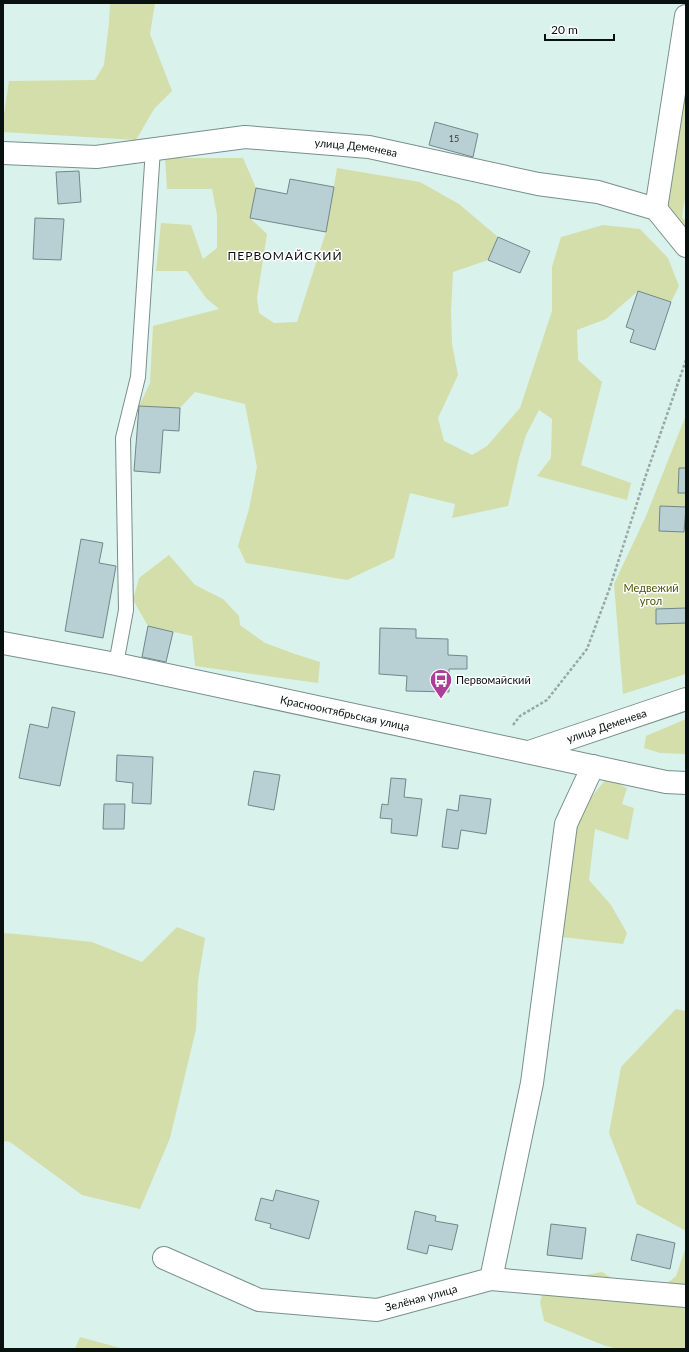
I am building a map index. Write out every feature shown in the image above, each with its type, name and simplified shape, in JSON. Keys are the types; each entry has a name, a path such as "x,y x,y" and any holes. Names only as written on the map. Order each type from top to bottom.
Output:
{"street":[{"path":"686,16 656,209 686,246"},
{"name":"улица Деменева","path":"3,153 96,157 246,137 369,147 538,184 598,192 656,209"},
{"name":"Краснооктябрьская улица","path":"3,643 116,664 666,782 686,783"},
{"name":"улица Деменева","path":"528,752 686,699"},
{"path":"491,1279 532,1083 566,824 593,766"},
{"name":"Зелёная улица","path":"164,1258 259,1300 377,1310 491,1279 686,1296"}],"lane":[{"path":"116,664 126,610 123,438 138,377 153,149"}],"path":[{"path":"498,746 520,716 547,700 587,649 686,360"}],"green space":[{"path":"110,3 155,3 150,34 172,91 154,109 136,140 3,132 3,121 9,81 95,80 104,65"},
{"path":"686,82 686,191 682,217 686,221 686,232 665,210"},
{"path":"165,158 243,158 256,188 250,218 267,234 257,298 259,313 274,323 297,322 326,232 337,168 420,182 459,204 498,237 488,260 453,272 451,312 452,344 458,375 438,418 444,441 472,455 487,446 520,408 552,311 552,267 561,237 603,225 640,229 668,258 679,286 671,302 638,291 606,319 577,330 578,360 602,382 581,465 631,483 627,500 537,476 551,458 552,419 539,410 526,435 508,506 452,518 455,504 410,493 394,558 347,580 246,563 238,546 249,509 257,467 245,404 195,392 180,408 139,406 150,383 153,326 219,309 206,298 187,271 156,271 161,223 191,225 203,259 217,248 217,215 212,189 167,189"},
{"name":"Медвежий угол","path":"686,415 686,674 623,694 614,584 646,516"},
{"path":"169,555 195,585 223,599 239,616 240,625 265,643 320,662 318,683 195,666 192,636 148,626 133,600 139,578"},
{"path":"686,719 686,754 660,753 644,748 646,736"},
{"path":"607,778 627,788 622,804 634,808 628,840 595,829 589,880 611,905 627,933 623,944 562,937 574,818"},
{"path":"177,927 205,938 198,981 196,1029 170,1138 140,1209 82,1195 10,1142 3,1141 3,933 92,942 142,962"},
{"path":"676,1009 686,1011 686,1231 637,1204 609,1133 621,1067"},
{"path":"686,1247 686,1349 617,1349 603,1345 544,1321 540,1302 546,1283 602,1272 647,1300 676,1276"},
{"path":"80,1337 124,1349 75,1349"}],"building":[{"path":"435,122 478,134 473,157 429,145"},
{"path":"79,171 81,202 58,204 56,172"},
{"path":"290,179 334,187 326,232 250,218 256,188 287,194"},
{"path":"35,218 64,219 61,260 33,259"},
{"path":"498,237 530,251 520,273 488,260"},
{"path":"638,291 671,302 655,350 630,342 634,330 626,327"},
{"path":"139,406 180,408 179,431 163,430 160,473 134,471"},
{"path":"679,468 686,468 686,493 678,493"},
{"path":"660,506 686,507 684,532 659,531"},
{"path":"81,539 103,543 99,563 116,566 103,638 65,631"},
{"path":"686,608 686,623 656,624 656,609"},
{"path":"148,626 173,632 166,662 142,657"},
{"path":"380,628 416,629 416,638 448,639 448,655 467,656 467,669 449,669 449,692 406,691 407,676 379,674"},
{"path":"52,707 75,712 60,786 19,778 30,724 48,728"},
{"path":"117,755 153,757 151,804 132,803 133,783 116,781"},
{"path":"254,771 280,775 274,810 248,805"},
{"path":"391,778 406,779 404,797 422,799 417,836 391,833 392,819 380,818 382,804 388,805"},
{"path":"460,795 491,799 486,834 461,830 458,849 442,847 447,809 458,811"},
{"path":"104,804 125,804 124,829 103,829"},
{"path":"276,1190 319,1201 309,1239 270,1228 271,1224 255,1220 261,1198 273,1201"},
{"path":"415,1211 436,1216 435,1221 458,1225 452,1250 429,1245 427,1254 407,1249"},
{"path":"551,1224 586,1228 582,1259 547,1255"},
{"path":"637,1234 675,1243 670,1269 631,1260"}],"place":[{"name":"Первомайский","path":"441,700"}],"district":[{"name":"ПЕРВОМАЙСКИЙ","path":"285,256"}]}
